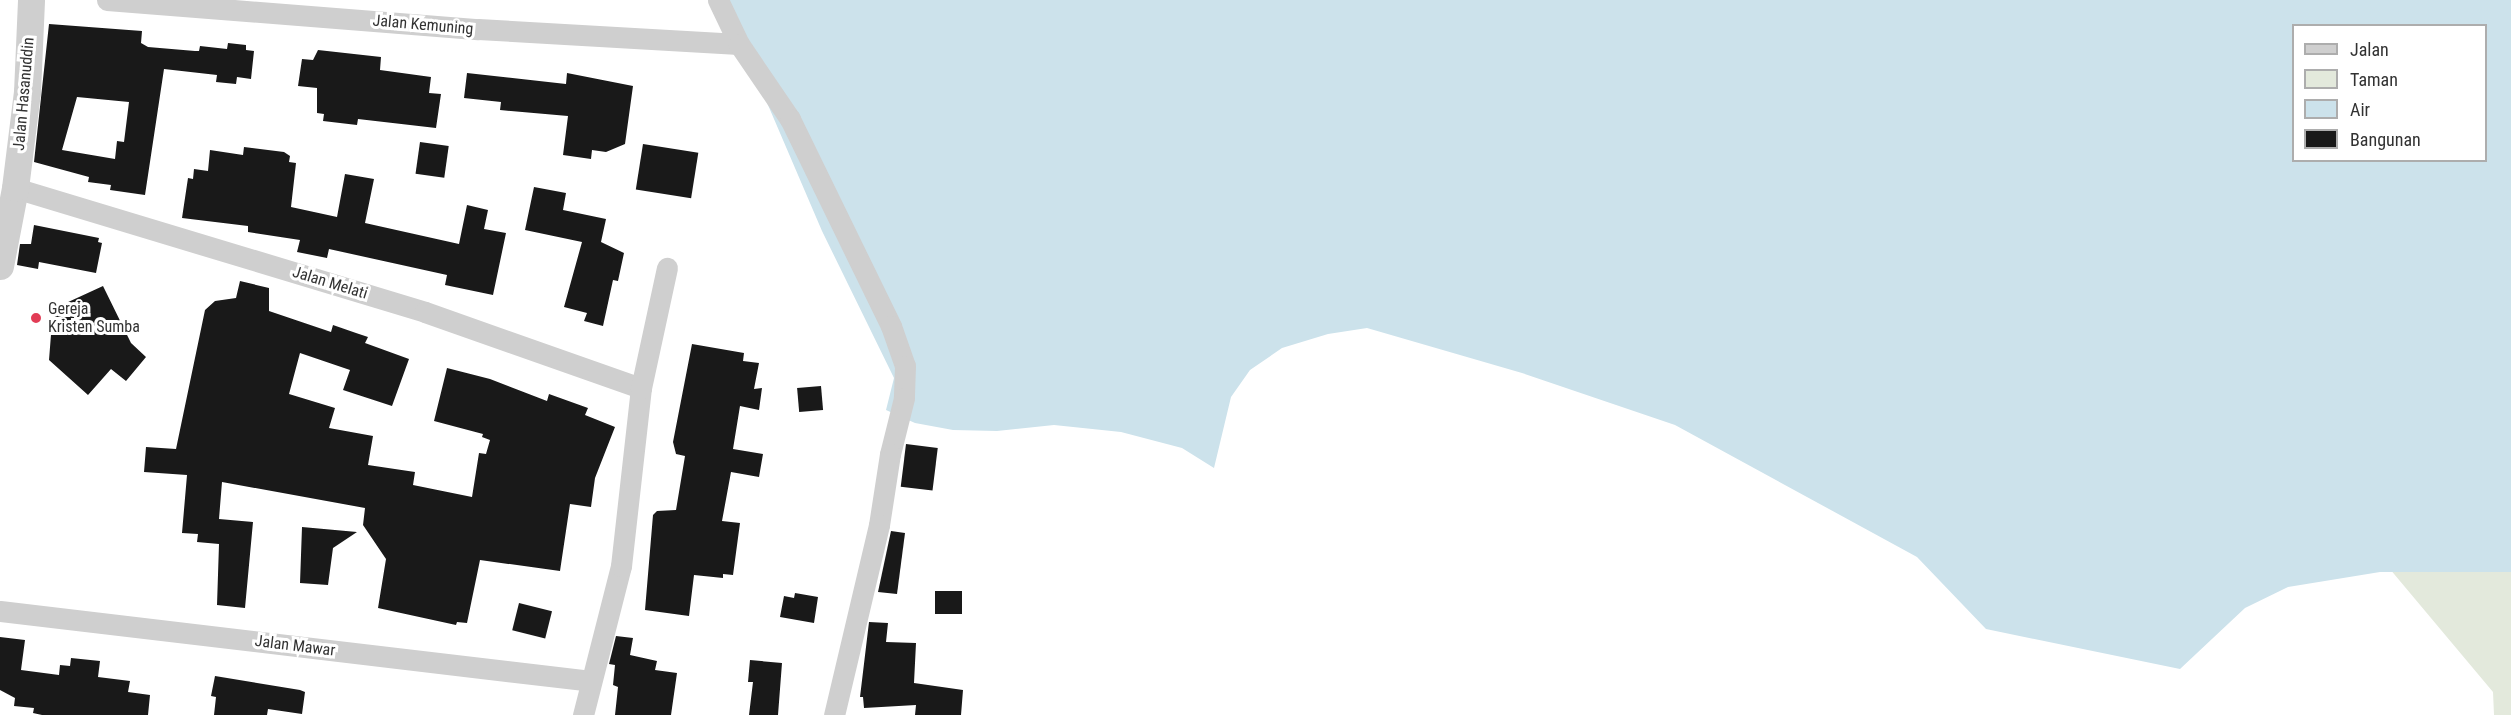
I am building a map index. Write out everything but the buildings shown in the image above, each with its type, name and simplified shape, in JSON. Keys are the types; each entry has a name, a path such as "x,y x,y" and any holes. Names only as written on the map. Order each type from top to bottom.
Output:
{"street":[{"name":"Jalan Hasanuddin","path":"0,266 15,188 27,92 32,0"},
{"name":"Jalan Kemuning","path":"107,0 478,29 739,44"},
{"path":"718,0 739,44 790,119 891,326 905,366 904,398 890,454 879,525 834,715"},
{"name":"Jalan Melati","path":"15,188 413,309 641,388"},
{"path":"583,715 621,566 641,388 667,268"},
{"name":"Jalan Mawar","path":"0,611 591,681"}],"green space":[{"path":"2384,562 2511,568 2511,715 2494,715 2493,692"}],"water":[{"path":"723,0 2511,0 2511,572 2380,572 2288,587 2245,608 2180,669 1986,629 1917,557 1675,425 1522,373 1367,328 1328,334 1282,348 1250,370 1231,397 1214,468 1182,448 1121,432 1054,425 997,431 953,430 915,423 886,410 894,378 822,231"}],"place":[{"name":"Gereja Kristen Sumba","path":"36,318"}]}
